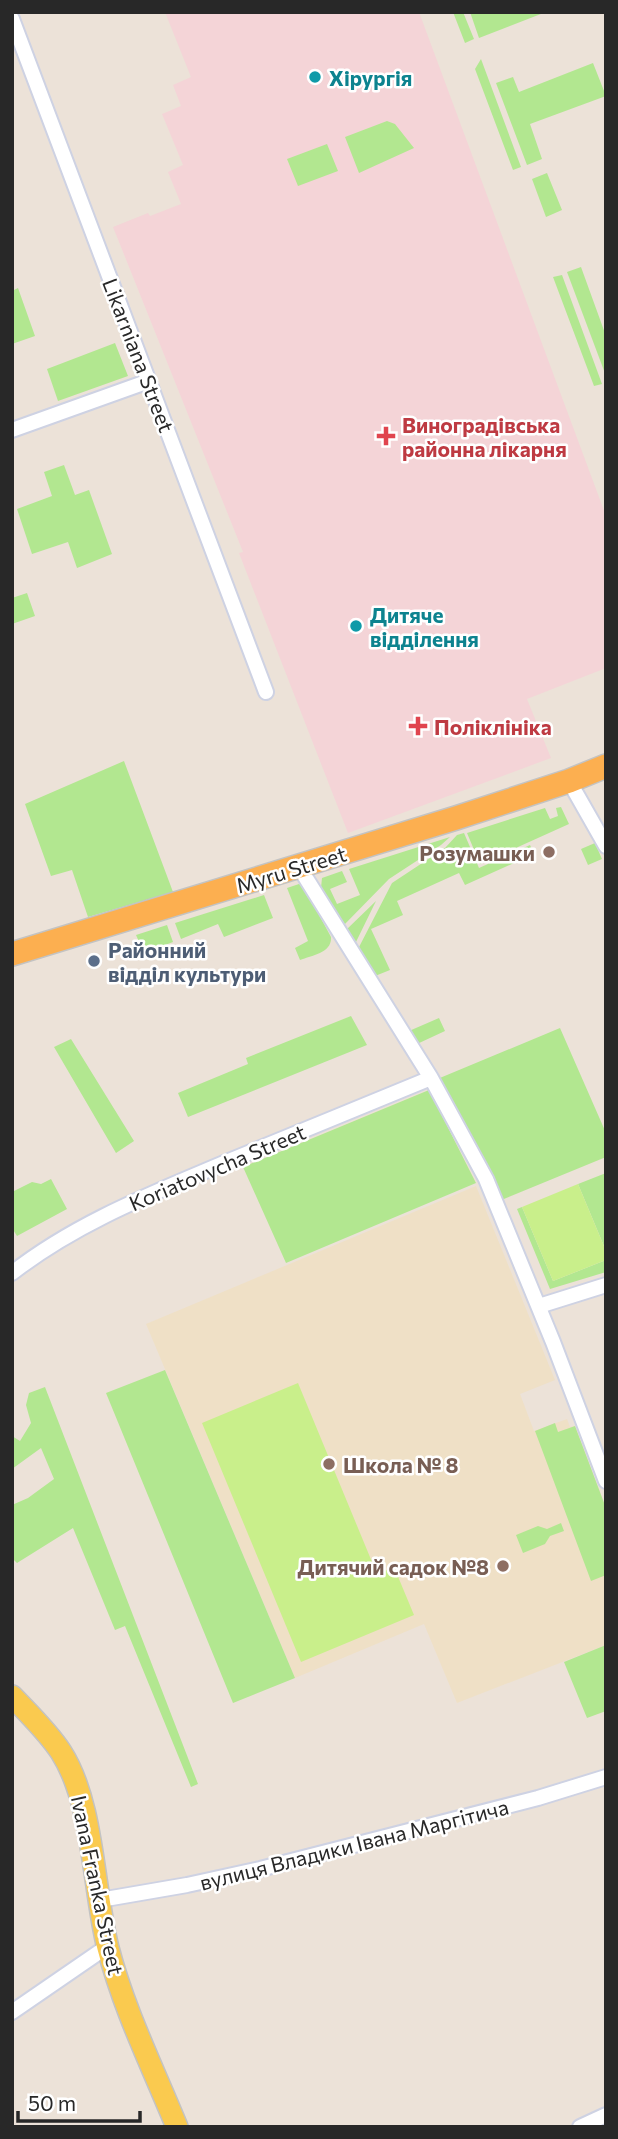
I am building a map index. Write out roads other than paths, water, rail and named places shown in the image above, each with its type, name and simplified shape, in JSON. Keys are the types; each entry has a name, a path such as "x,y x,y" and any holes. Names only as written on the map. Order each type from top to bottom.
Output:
{"highway":[{"name":"Myru Street","path":"12,954 299,867 606,766"}],"main road":[{"name":"Ivana Franka Street","path":"12,1696 56,1745 71,1770 83,1811 108,1946 125,2001 177,2127"}],"street":[{"name":"Likarniana Street","path":"12,19 266,692"},
{"path":"12,430 149,381"},
{"path":"569,780 606,846"},
{"path":"299,867 431,1078 486,1179 539,1306 606,1481"},
{"name":"Koriatovycha Street","path":"12,1273 70,1233 110,1213 431,1078"},
{"path":"539,1306 606,1285"},
{"name":"вулиця Владики Івана Маргітича","path":"100,1900 272,1867 538,1798 606,1777"},
{"path":"12,2012 108,1946"},
{"path":"580,2127 606,2115"}],"place":[{"name":"Хірургія","path":"315,77"},
{"name":"Виноградівська районна лікарня","path":"386,436"},
{"name":"Дитяче відділення","path":"356,626"},
{"name":"Поліклініка","path":"418,726"},
{"name":"Розумашки","path":"549,852"},
{"name":"Районний відділ культури","path":"94,961"},
{"name":"Школа № 8","path":"329,1464"},
{"name":"Дитячий садок №8","path":"503,1566"}]}
